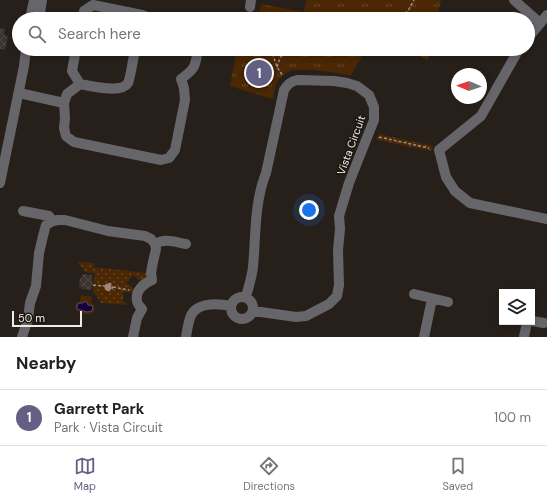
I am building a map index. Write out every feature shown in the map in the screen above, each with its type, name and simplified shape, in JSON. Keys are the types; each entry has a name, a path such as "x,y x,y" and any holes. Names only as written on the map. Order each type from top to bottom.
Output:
{"street":[{"path":"31,12 34,0"},
{"path":"40,12 42,0"},
{"path":"514,0 528,12"},
{"path":"84,12 93,5 121,12"},
{"path":"535,29 547,15"},
{"path":"535,19 540,23"},
{"path":"0,183 25,56"},
{"path":"24,66 28,56"},
{"path":"75,56 72,71 80,84"},
{"path":"134,56 128,82 123,86 114,89 80,84 67,94 64,102 64,128 66,136 74,142 161,160 169,158 175,150 185,100 184,88 181,79 191,71 195,65 197,56"},
{"path":"515,56 481,116 439,150 446,177 455,191 470,203 547,219"},
{"name":"Vista Circuit","path":"253,312 296,317 306,316 329,304 337,296 340,285 338,250 340,229 339,216 349,183 374,120 374,107 369,95 357,86 346,83 298,80 288,84"},
{"path":"246,298 253,269 257,208 261,184 266,172 284,90 288,84"},
{"path":"19,93 64,102"},
{"path":"23,211 49,216 53,221"},
{"path":"22,337 28,319 30,303 36,286 39,253 46,226 53,221 58,220 65,220 108,231 145,236 151,239 155,244 156,249 151,273 152,280 142,286 138,291 137,301 142,310 137,318 133,337"},
{"path":"155,244 160,241 167,240 186,244"},
{"path":"414,294 448,302"},
{"path":"238,298 246,298 249,299 253,305 253,312 249,318 245,320 238,319 231,312 231,306 232,302 238,298"},
{"path":"424,337 432,299"},
{"path":"186,337 190,318 194,311 200,307 211,304 231,306"},
{"path":"535,322 544,323"},
{"path":"524,337 527,325"}],"path":[{"path":"406,12 414,0"},
{"path":"274,56 288,84"},
{"path":"278,67 281,56"},
{"path":"369,134 439,150"},
{"path":"93,285 105,286 107,283 110,283 112,287 138,291"},
{"path":"105,286 108,291 112,289 112,287"}],"green space":[{"path":"306,0 441,0 438,12 304,12"},
{"path":"261,4 304,12 259,12"},
{"path":"236,56 362,56 351,75 311,70 290,71 281,77 277,83 274,90 273,99 230,86"},
{"path":"419,56 429,56 428,61"},
{"path":"379,134 433,146 431,151 377,140"},
{"path":"78,262 94,263 94,267 146,273 146,277 140,281 133,275 127,283 134,289 133,292 123,292 123,302 127,303 126,305 101,303 93,291 95,273 85,272"},
{"path":"81,295 92,297 91,303 94,305 95,310 91,314 82,314 76,310 76,303 80,301"}],"water":[{"path":"87,302 88,305 93,306 92,311 87,312 77,309 78,304"}],"building":[{"path":"0,28 5,29 4,35 8,36 5,50 0,49"},
{"path":"83,274 92,275 93,279 91,290 81,289 81,287 79,287 80,278 82,278"}],"place":[{"name":"Garrett Park","path":"259,73"}]}
